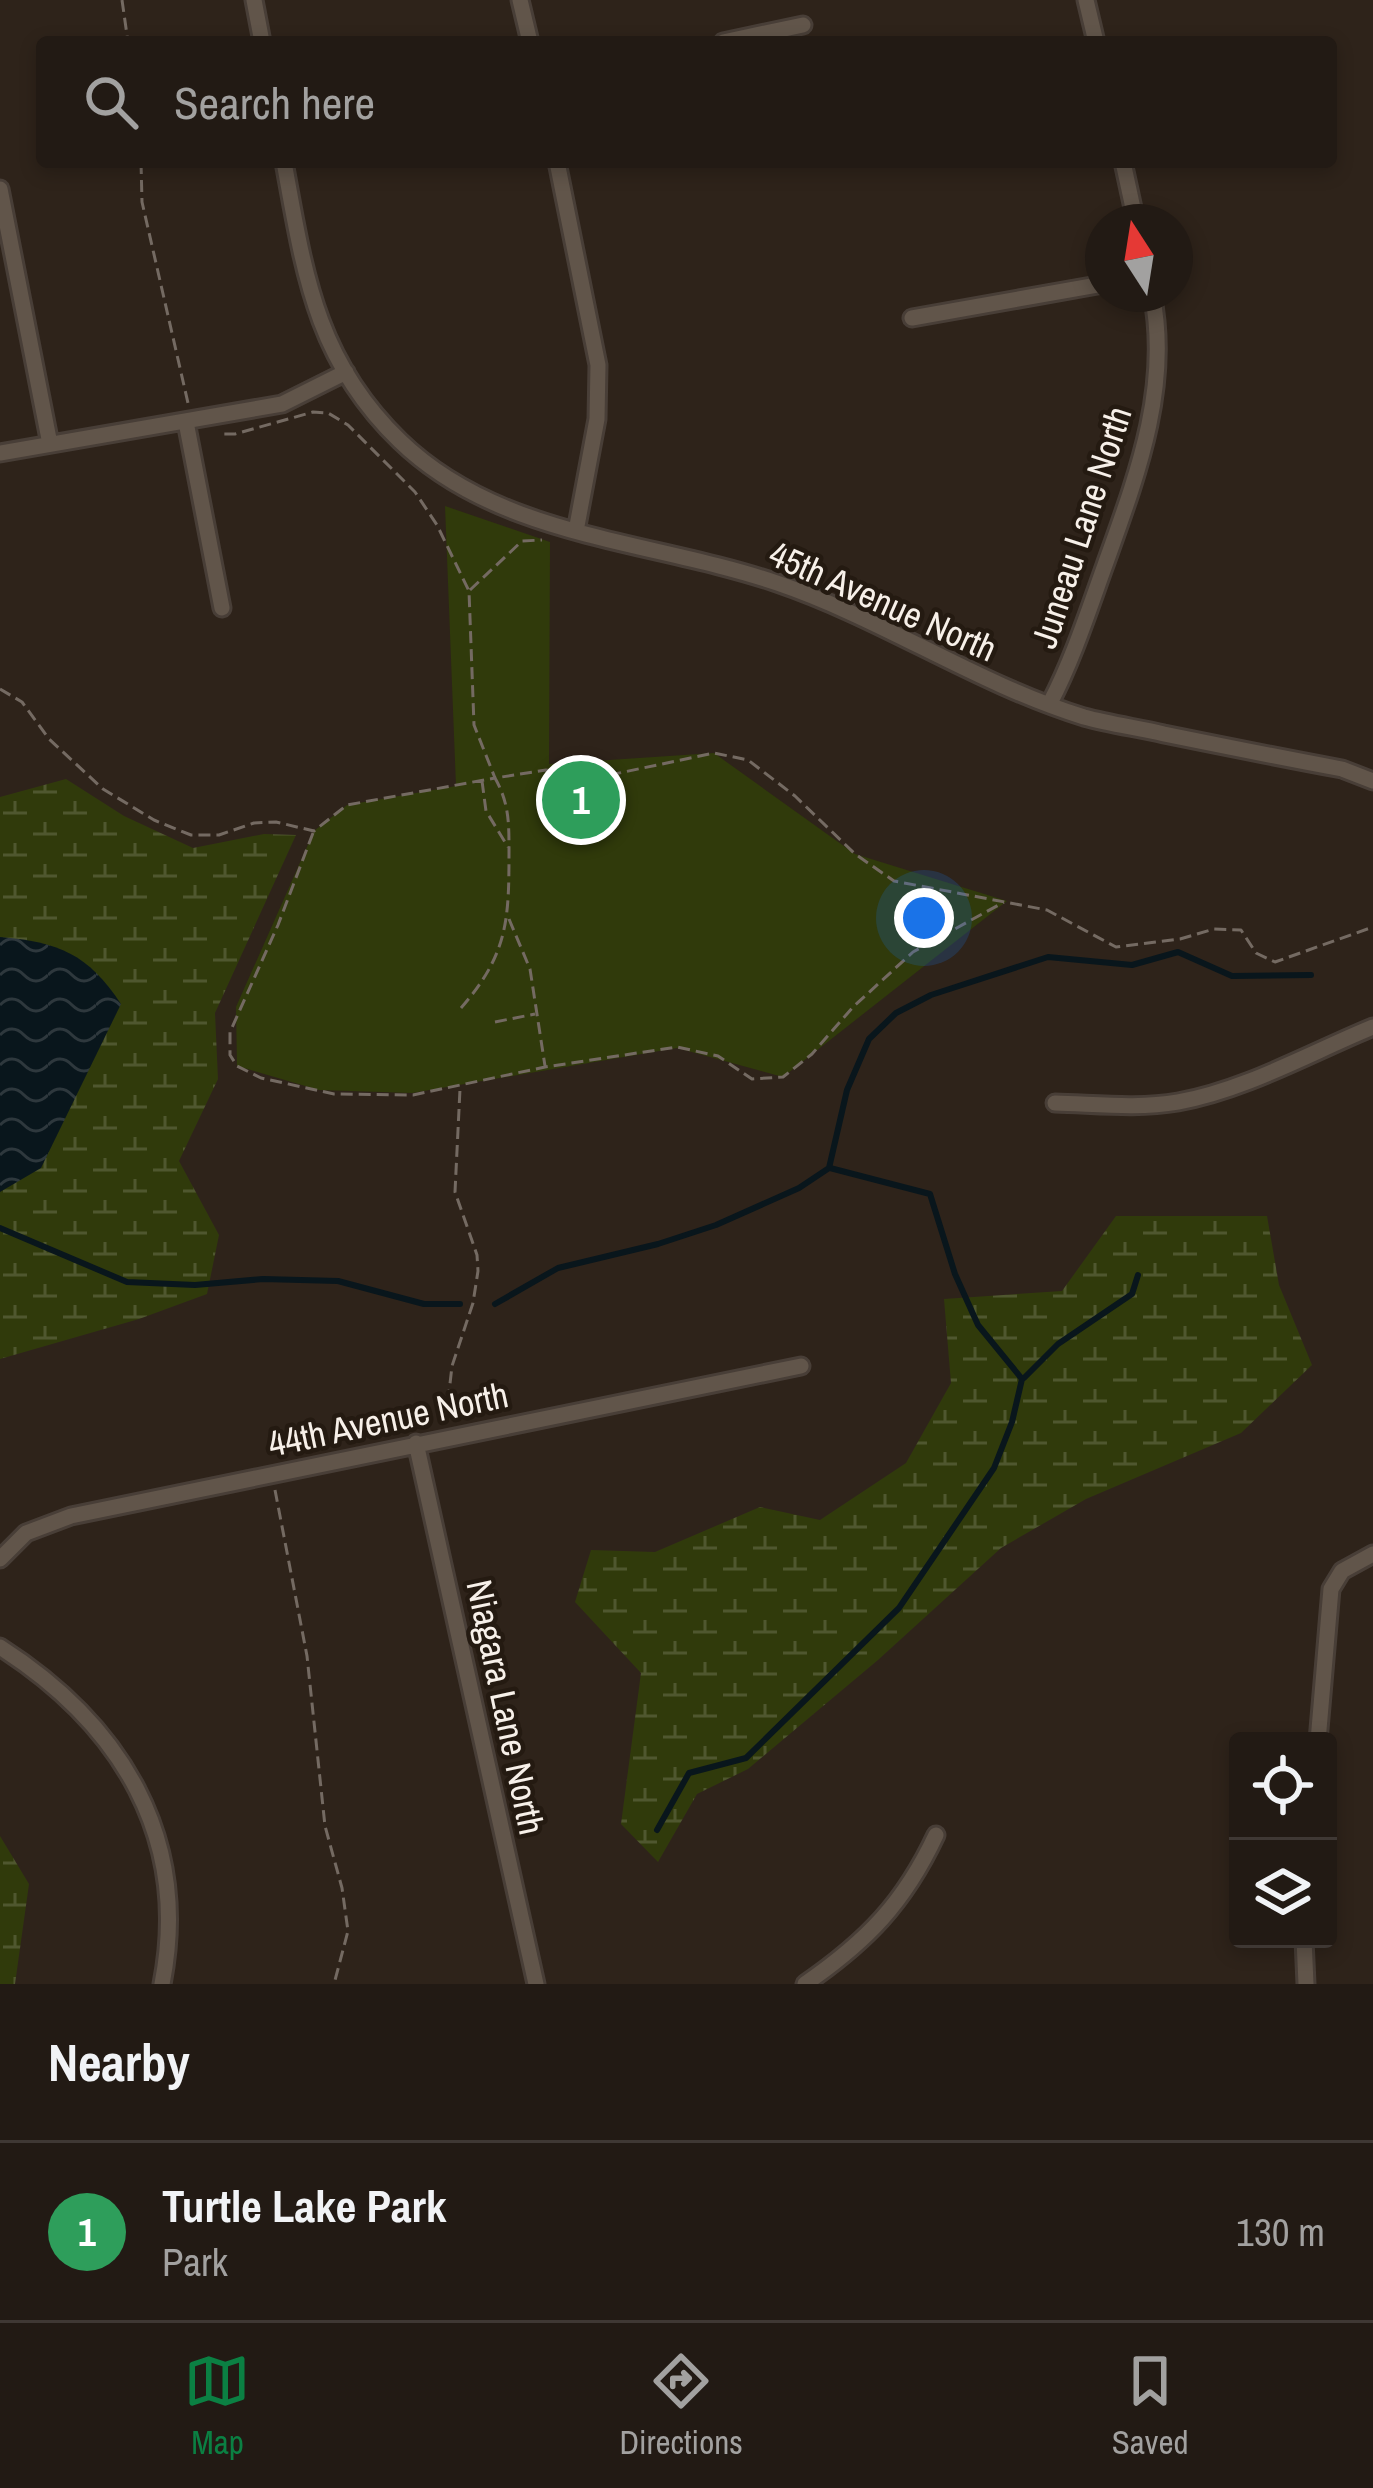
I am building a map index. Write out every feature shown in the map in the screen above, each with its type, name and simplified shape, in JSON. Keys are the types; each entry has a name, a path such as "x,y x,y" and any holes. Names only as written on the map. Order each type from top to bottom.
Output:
{"street":[{"path":"254,0 261,36"},
{"path":"520,0 529,36"},
{"path":"1087,0 1095,36"},
{"path":"751,36 803,25"},
{"name":"45th Avenue North","path":"285,168 310,296 325,335 346,372 400,441 434,470 513,512 721,566 809,595 980,677 1085,717 1342,770 1373,782"},
{"path":"557,168 598,365 597,419 576,531"},
{"path":"1124,168 1132,204"},
{"path":"0,190 50,444"},
{"path":"912,318 1085,287"},
{"name":"Juneau Lane North","path":"1050,704 1068,669 1142,460 1156,383 1159,340 1154,312"},
{"path":"0,453 282,404 346,372"},
{"path":"193,421 222,608"},
{"path":"1055,1103 1151,1106 1183,1101 1373,1028"},
{"name":"44th Avenue North","path":"0,1558 26,1533 71,1516 801,1366"},
{"name":"Niagara Lane North","path":"416,1443 536,1984"},
{"path":"1319,1732 1331,1589 1342,1571 1373,1554"},
{"path":"0,1647 67,1695 102,1732 129,1773 150,1819 163,1865 168,1913 163,1984"},
{"path":"805,1984 869,1937 920,1869 936,1835"},
{"path":"1304,1948 1306,1984"}],"path":[{"path":"122,0 127,36"},
{"path":"141,168 142,202 193,421 221,434 235,434 314,412 336,417 415,493 437,525 469,591 474,725 507,801 508,918 494,964 461,1008"},
{"path":"469,591 523,541 540,542 555,524"},
{"path":"0,689 22,702 49,739 104,789 154,820 191,835 219,835 254,823 276,822 314,831"},
{"path":"1007,901 913,952 783,1077 752,1079 718,1056 677,1048 545,1067 412,1095 334,1094 261,1078 237,1066 230,1055 230,1032 314,831 347,806 547,770 604,776 714,753 748,760 894,881 1007,901 1047,910 1116,947 1180,939 1214,928 1241,930 1256,952 1275,962 1373,927"},
{"path":"482,781 486,812 509,848"},
{"path":"508,918 524,950 545,1067"},
{"path":"495,1022 537,1014"},
{"path":"444,1437 452,1366 478,1271 455,1192 460,1087"},
{"path":"271,1474 307,1656 325,1826 348,1931 334,1984"}],"green space":[{"path":"445,506 550,542 549,764 714,753 855,854 1007,901 783,1077 677,1048 412,1093 319,1090 237,1066 236,1007 314,831 347,805 456,786"},
{"path":"66,779 124,816 193,848 264,834 296,835 215,1013 218,1079 179,1161 219,1235 207,1294 0,1359 0,797"},
{"path":"1116,1216 1267,1216 1279,1285 1312,1365 1241,1433 1086,1499 1001,1548 748,1769 697,1794 658,1862 621,1824 641,1673 575,1602 591,1550 655,1552 760,1507 820,1520 906,1463 951,1383 944,1299 1062,1291"},
{"path":"0,1836 29,1884 15,1984 0,1984"}],"water":[{"path":"0,937 70,954 96,973 121,1004 41,1168 0,1192"}],"waterway":[{"path":"495,1304 558,1268 716,1225 799,1188 829,1168 847,1090 869,1039 896,1013 931,995 1048,957 1132,965 1178,952 1232,976 1311,975"},
{"path":"657,1830 689,1773 746,1758 899,1608 994,1468 1012,1422 1022,1379 978,1325 955,1274 930,1194 830,1168"},
{"path":"0,1228 127,1282 338,1281 424,1304 460,1304"},
{"path":"1024,1378 1058,1344 1132,1294 1138,1275"}],"place":[{"name":"Turtle Lake Park","path":"581,800"}]}
